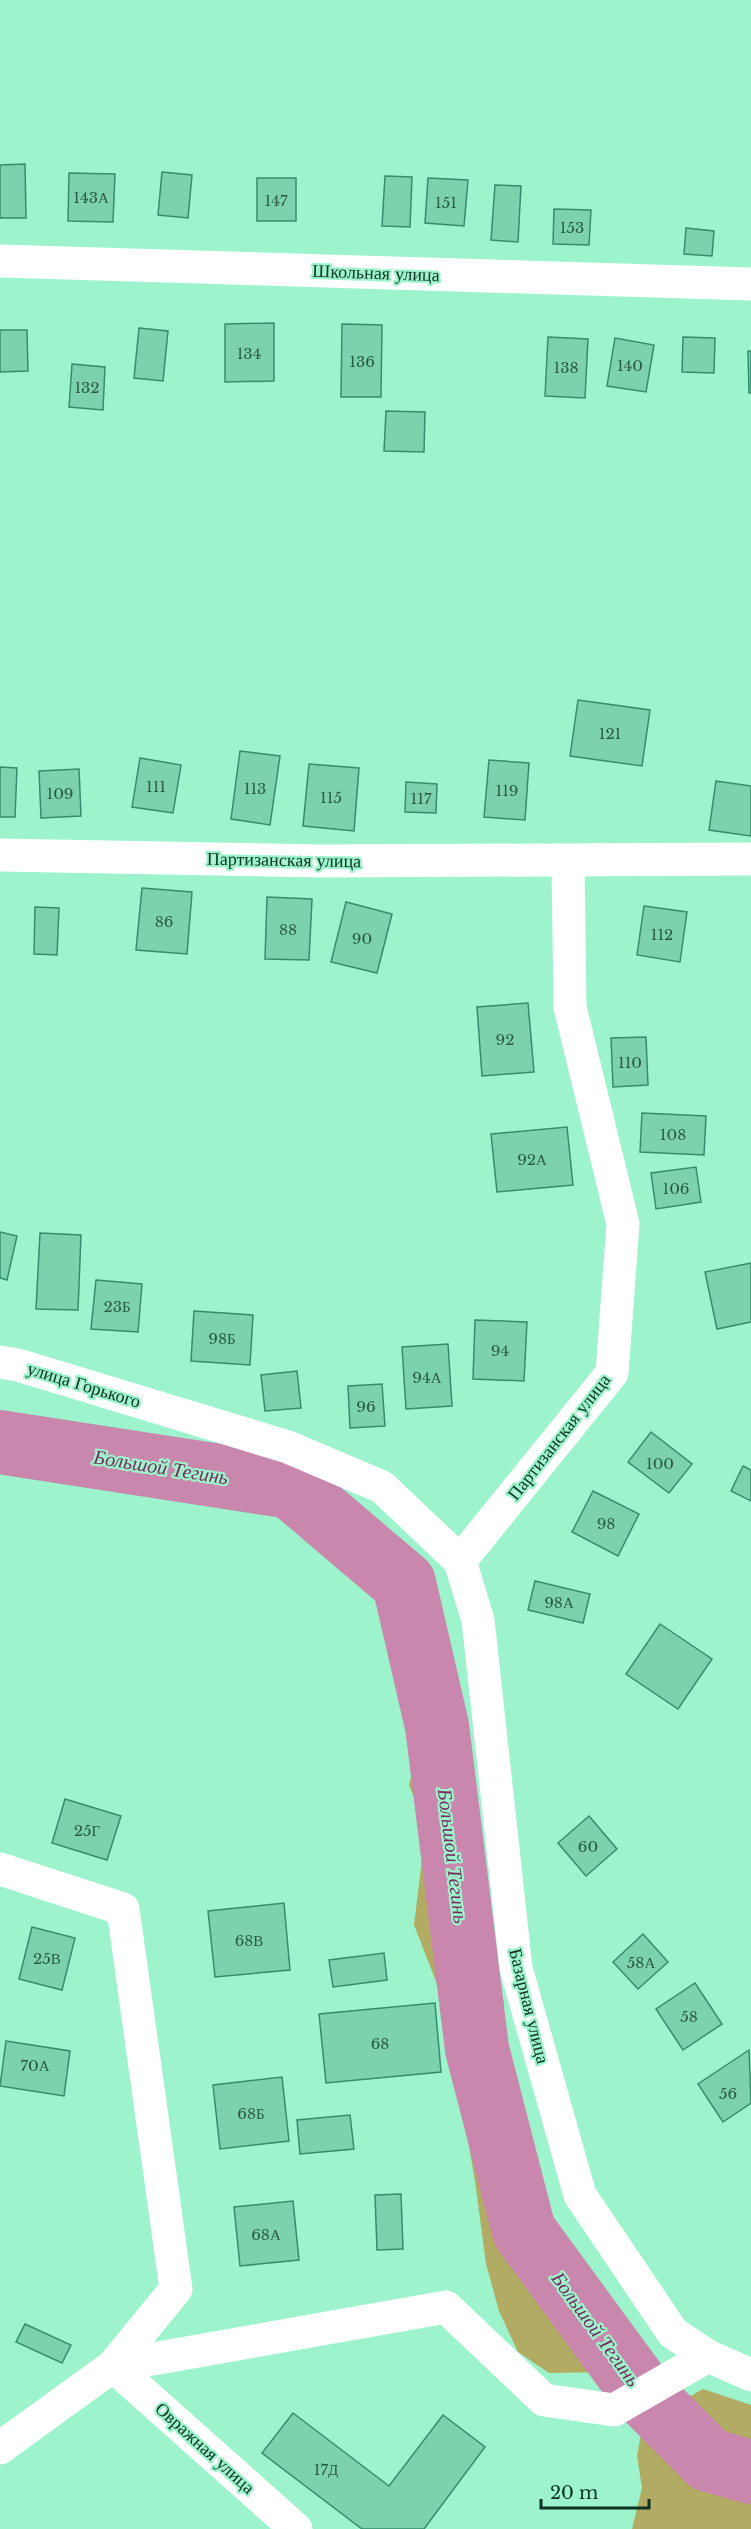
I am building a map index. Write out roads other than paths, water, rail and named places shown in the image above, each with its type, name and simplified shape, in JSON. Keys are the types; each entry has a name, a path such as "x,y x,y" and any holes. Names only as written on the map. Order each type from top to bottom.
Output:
{"street":[{"name":"Школьная улица","path":"0,261 751,284"},
{"name":"Партизанская улица","path":"0,855 321,861 568,862 751,859"},
{"name":"Партизанская улица","path":"460,1561 612,1373 623,1224 570,1007 568,862"},
{"name":"улица Горького","path":"0,1362 18,1365 288,1447 382,1487 460,1561"},
{"name":"Базарная улица","path":"460,1561 478,1620 516,1968 580,2195 673,2333 707,2356 751,2375"},
{"path":"0,1869 123,1909 177,2289 113,2367 0,2448"},
{"path":"113,2367 446,2307 544,2400 614,2410 707,2356"},
{"name":"Овражная улица","path":"113,2367 296,2529"}],"waterway":[{"name":"Большой Тегинь","path":"0,1442 291,1487 404,1583 437,1726 477,2049 524,2231 644,2395 709,2460 751,2472"}]}
